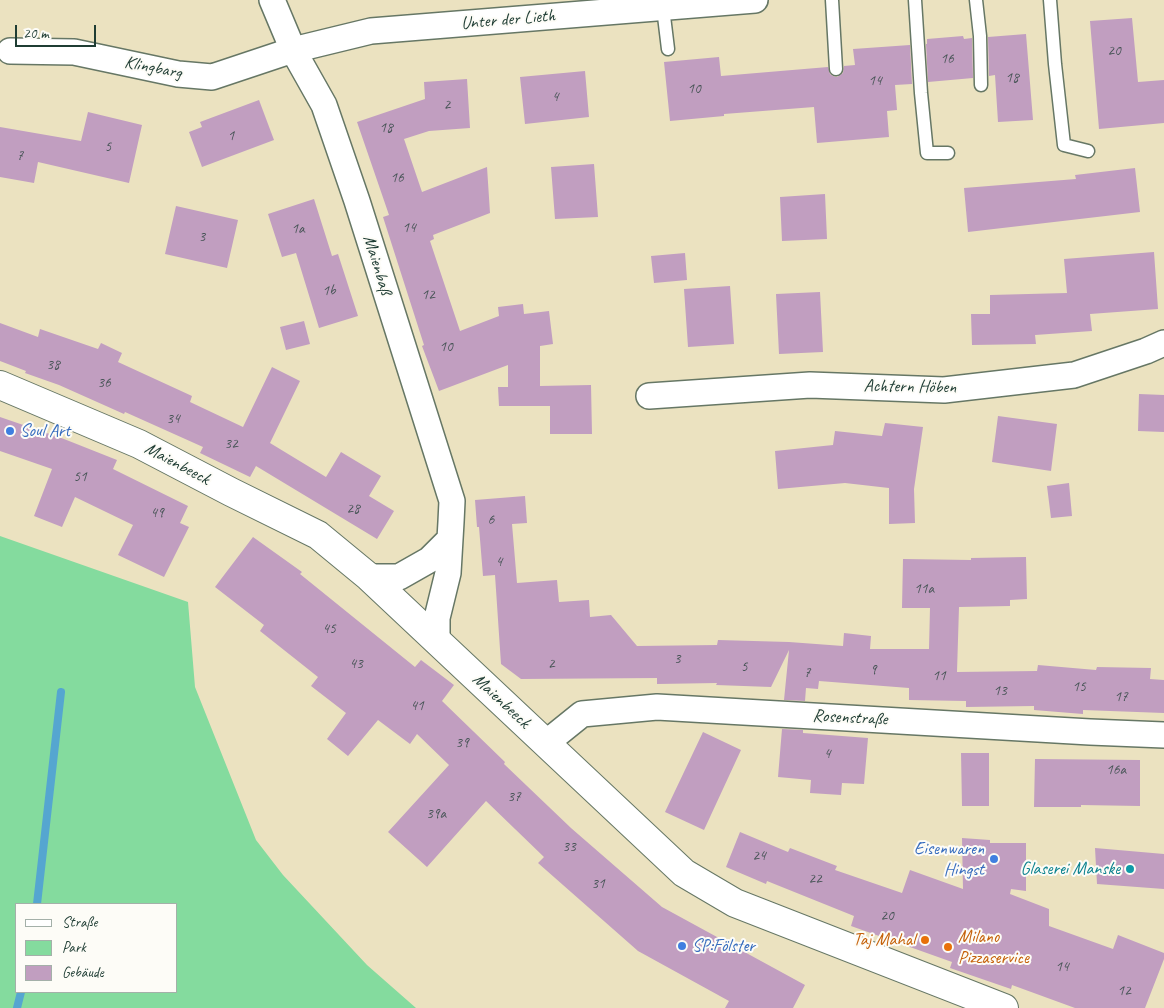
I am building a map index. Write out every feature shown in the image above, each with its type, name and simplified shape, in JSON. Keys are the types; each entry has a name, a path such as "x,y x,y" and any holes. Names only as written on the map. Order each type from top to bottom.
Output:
{"street":[{"name":"Maienbaß","path":"272,0 293,50 324,105 358,201 452,501 448,573 437,618 437,642"},
{"name":"Unter der Lieth","path":"293,50 371,32 756,0"},
{"name":"Klingbarg","path":"10,51 74,52 178,74 212,77 293,50"},
{"name":"Achtern Höben","path":"649,396 810,385 944,390 1074,375 1146,352 1164,343"},
{"name":"Maienbeeck","path":"0,385 139,444 231,492 318,534 369,577 684,873 735,903 1004,1008"},
{"path":"369,577 399,577 429,560 450,539"},
{"name":"Rosenstraße","path":"546,743 582,714 656,707 1080,732 1164,735"}],"lane":[{"path":"832,0 836,69"},
{"path":"915,0 927,153 948,153"},
{"path":"976,0 980,36 981,86"},
{"path":"1050,0 1064,145 1088,151"},
{"path":"662,8 668,49"}],"green space":[{"path":"0,536 188,602 195,687 256,840 283,875 367,965 416,1008 0,1008"}],"building":[{"path":"1132,18 1138,82 1164,80 1164,123 1099,129 1090,21"},
{"path":"1026,34 1033,120 998,122 995,75 989,76 988,37"},
{"path":"963,36 964,39 972,38 973,78 928,82 927,39"},
{"path":"910,45 912,84 895,85 897,110 887,111 889,137 817,143 814,107 724,114 724,116 670,121 664,62 719,57 721,76 828,67 830,74 837,77 843,73 844,66 855,65 853,49"},
{"path":"585,71 589,117 525,124 520,77"},
{"path":"467,79 470,128 429,131 404,139 422,192 487,167 490,213 433,235 434,239 430,241 460,331 499,316 498,307 523,304 524,314 549,311 553,344 540,346 540,386 591,385 592,434 550,434 550,406 499,406 498,387 508,387 508,365 439,391 422,346 424,345 383,217 389,215 357,122 425,99 424,82"},
{"path":"259,100 274,140 202,167 189,132 202,127 200,122"},
{"path":"88,112 142,125 129,183 38,162 34,183 0,177 0,127 81,141"},
{"path":"594,164 598,217 555,219 551,167"},
{"path":"1135,168 1140,212 968,232 964,188 1076,179 1075,175"},
{"path":"825,194 827,239 782,241 780,197"},
{"path":"314,199 332,256 338,254 358,316 319,328 296,253 282,257 268,214"},
{"path":"176,206 238,220 227,268 165,254"},
{"path":"1154,252 1158,309 1090,314 1092,331 1035,335 1036,344 972,345 971,314 990,314 990,295 1067,293 1064,259"},
{"path":"685,253 687,280 654,283 651,256"},
{"path":"730,286 734,344 688,347 684,289"},
{"path":"820,292 823,352 779,354 776,294"},
{"path":"304,321 310,344 286,350 280,327"},
{"path":"0,323 38,337 40,329 98,349 101,343 122,353 118,362 192,396 190,402 243,427 272,367 300,381 270,443 326,477 341,452 381,476 369,496 394,511 377,539 256,466 250,477 200,453 203,447 125,412 124,414 59,385 25,373 26,371 0,361"},
{"path":"1139,394 1164,395 1164,432 1138,431"},
{"path":"998,416 1057,424 1051,471 992,462"},
{"path":"0,417 117,460 113,469 188,506 180,523 189,527 164,577 118,555 133,525 75,497 62,527 34,516 52,469 0,451"},
{"path":"885,423 923,427 914,489 915,523 889,524 889,488 845,483 778,489 775,451 833,445 835,431 882,436"},
{"path":"1069,483 1072,516 1051,518 1047,486"},
{"path":"525,496 527,523 512,524 517,583 557,580 559,602 589,600 590,617 611,615 637,646 717,645 718,640 843,646 844,633 871,636 870,649 929,649 930,608 902,608 903,559 971,560 971,558 1026,557 1027,599 1010,600 1010,606 959,607 957,672 1037,671 1038,665 1096,670 1097,667 1151,668 1150,679 1164,680 1164,713 1083,710 1083,714 1034,710 1034,706 966,707 966,701 909,700 909,688 819,681 818,689 806,688 805,701 784,700 789,650 771,687 716,685 717,683 657,684 657,678 521,679 501,664 495,575 483,576 475,500"},
{"path":"253,537 302,572 300,574 415,667 421,660 454,685 442,701 571,828 662,907 805,985 793,1008 725,1008 729,1001 638,951 538,863 544,857 486,801 427,867 388,832 449,765 417,734 410,744 378,720 348,756 327,739 346,713 311,686 318,677 260,631 264,625 215,587"},
{"path":"782,729 803,730 803,733 868,738 864,784 842,783 841,795 810,793 811,780 778,777"},
{"path":"703,732 741,750 704,830 665,812"},
{"path":"961,753 989,753 989,806 962,806"},
{"path":"1035,759 1140,760 1140,806 1081,805 1081,807 1034,807"},
{"path":"740,832 788,852 790,848 837,866 835,870 902,893 910,870 963,889 962,838 990,840 990,843 1026,843 1026,891 1011,889 1010,894 1049,909 1049,926 1113,949 1118,935 1164,953 1164,959 1145,1008 1075,1008 1012,985 1011,989 950,968 952,962 851,926 854,916 767,881 766,884 726,867"},
{"name":"Glaserei Manske","path":"1095,848 1164,854 1164,889 1097,884"}],"waterway":[{"path":"37,903 61,692"},
{"path":"17,1008 21,993"}],"place":[{"name":"Soul Art","path":"10,431"},
{"name":"Eisenwaren Hingst","path":"994,859"},
{"name":"Glaserei Manske","path":"1130,869"},
{"name":"Taj Mahal","path":"925,940"},
{"name":"SP:Fölster","path":"682,946"},
{"name":"Milano Pizzaservice","path":"948,947"}]}
